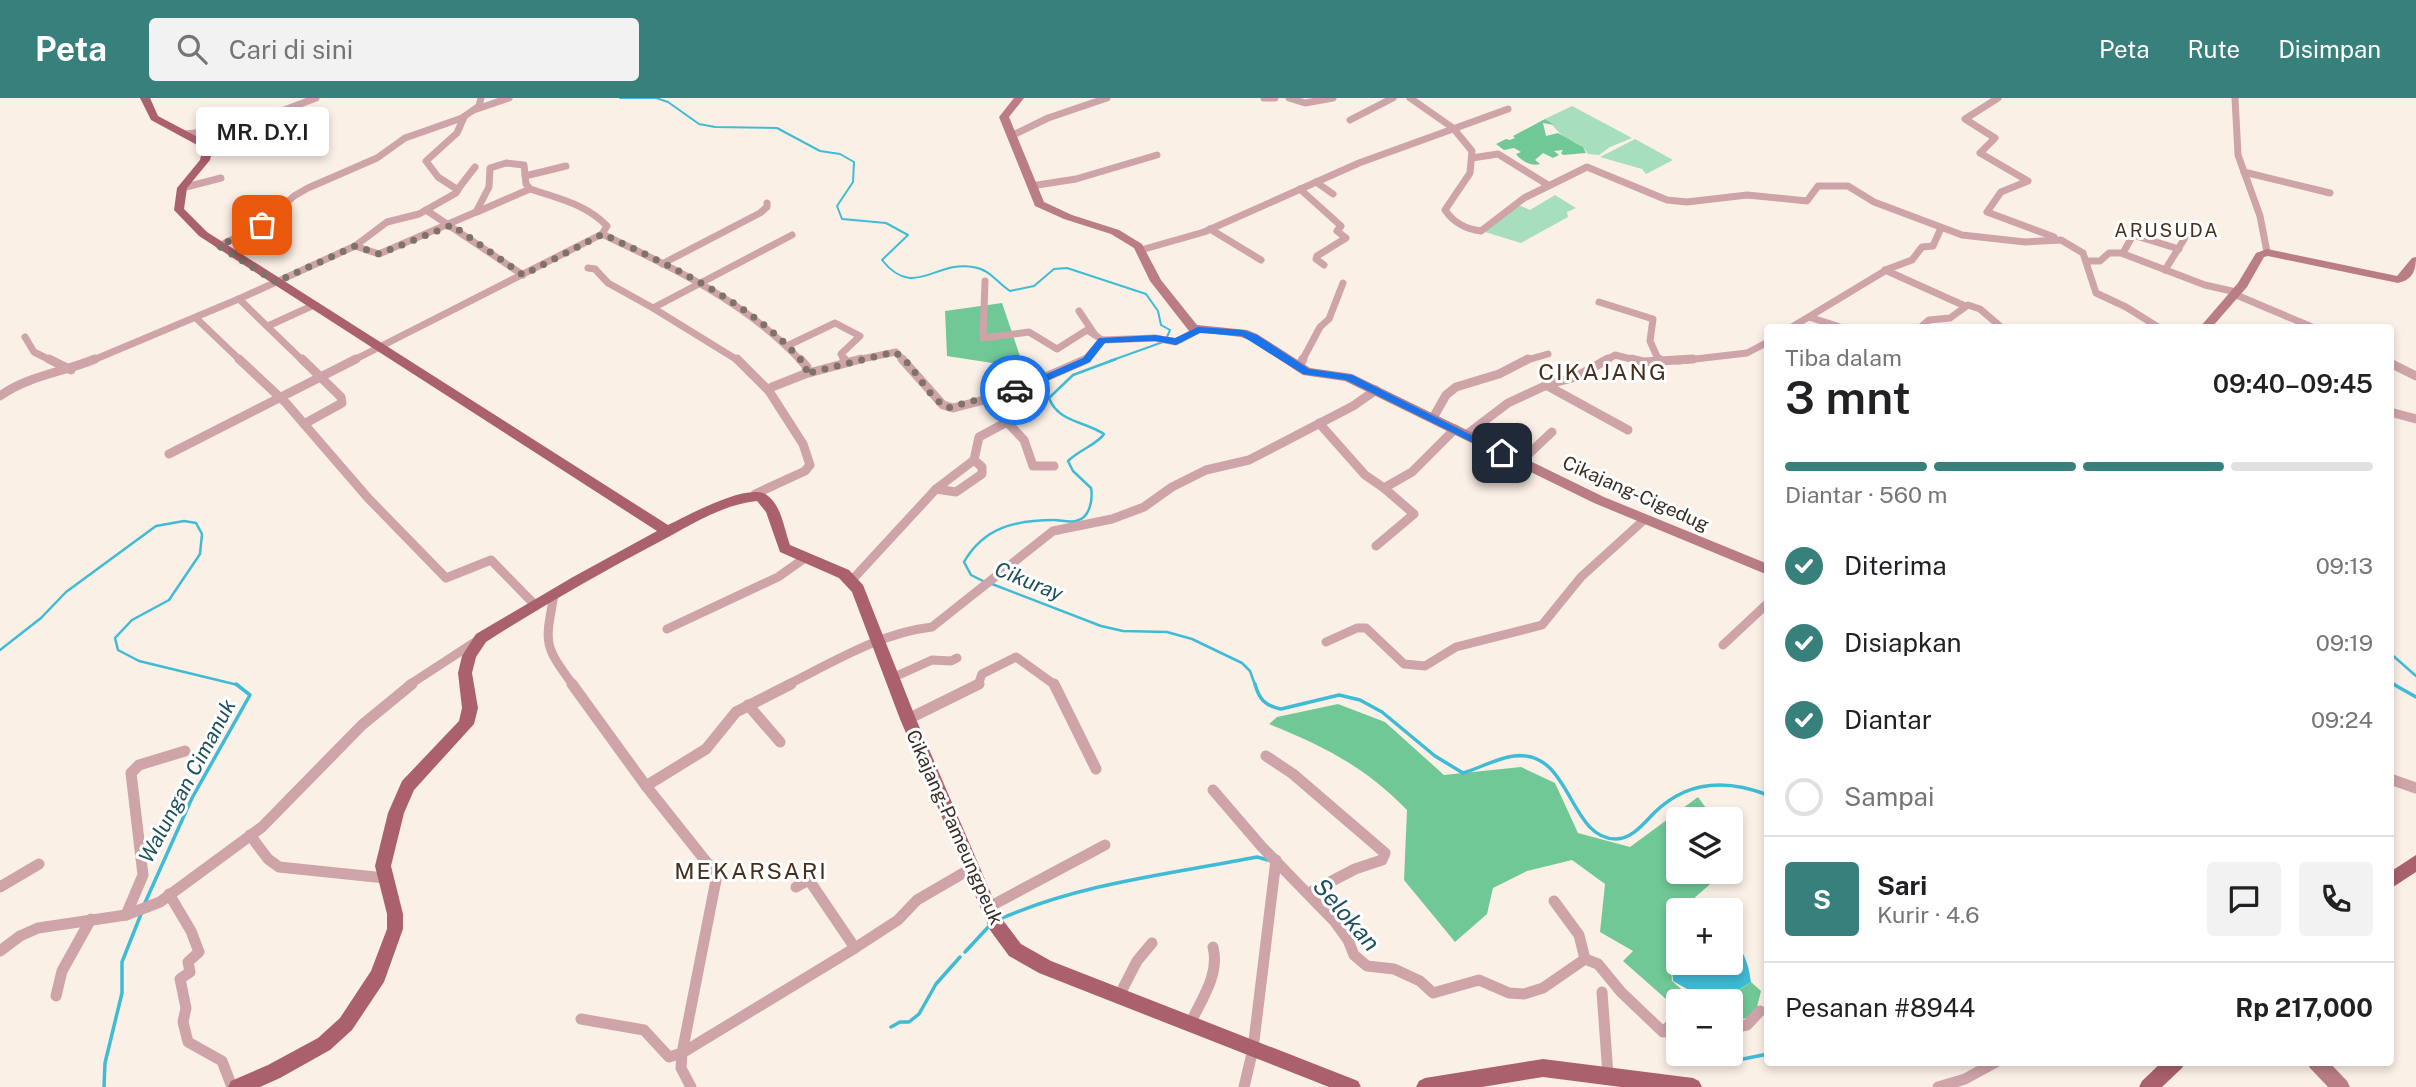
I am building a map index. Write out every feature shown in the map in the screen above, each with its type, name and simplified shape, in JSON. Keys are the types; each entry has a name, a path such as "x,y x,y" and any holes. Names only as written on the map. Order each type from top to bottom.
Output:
{"main road":[{"path":"145,98 154,118 202,144 208,152 182,188 179,210 202,234 667,531"},
{"path":"234,1087 274,1072 324,1044 346,1024 378,976 395,929 395,914 385,878 384,857 396,813 408,786 466,724 470,708 465,673 469,656 481,638 667,531 730,501 755,495 763,498 769,507 785,548 852,580"},
{"name":"Cikajang-Pameungpeuk","path":"852,580 861,595 908,719 972,868 993,916 1010,945 1045,967 1352,1087"},
{"path":"2394,879 2416,862"},
{"path":"2148,1087 2172,1066"},
{"path":"1426,1087 1526,1069 1571,1079 1608,1075 1693,1087"}],"street":[{"path":"185,134 200,135 243,125 271,117 316,98"},
{"path":"458,189 438,177 426,161 457,133 467,114 480,105 481,98"},
{"path":"219,246 262,225 294,196 377,158 405,138 509,98"},
{"path":"985,281 983,338 1029,332 1057,349 1087,330 1098,338 1180,341 1198,330 1184,318 1156,281 1141,250 1115,232 1043,208 1031,186 1004,117 1019,98"},
{"path":"1085,98 1094,102"},
{"path":"1011,136 1045,119 1107,98"},
{"path":"1264,98 1275,98"},
{"path":"1289,98 1305,103 1333,98"},
{"path":"1350,120 1394,98"},
{"path":"1410,98 1453,128 1472,151 1467,181 1446,204 1444,210 1452,220 1469,229 1481,231 1522,199 1587,167 1630,184 1639,191 1670,200 1695,203 1746,195 1807,201 1818,186 1841,184 1874,202 1964,236 2028,242 2061,240"},
{"path":"1998,98 1965,119 1994,138 1980,153 2028,181 2001,192 1987,212 2081,250 2096,293 2153,324"},
{"path":"2235,98 2236,146 2260,216 2267,252"},
{"path":"1141,250 1210,229 1316,182 1508,109"},
{"path":"1472,158 1498,154 1548,185"},
{"path":"1031,186 1076,179 1157,155"},
{"path":"169,454 603,234 607,226 602,220 577,206 530,189 526,184 524,166 521,164 492,166 489,170 489,187 476,212"},
{"path":"525,176 566,166"},
{"path":"0,396 16,384 71,370 196,318 355,246 387,222 426,210 456,193 475,167"},
{"path":"2244,172 2330,194"},
{"path":"182,188 221,178"},
{"path":"1316,182 1334,194"},
{"path":"355,246 379,254 452,225 530,189"},
{"path":"1300,189 1341,226 1337,231 1346,238 1317,256 1317,260 1324,265"},
{"path":"662,264 760,213 767,207 767,203"},
{"path":"426,210 523,275"},
{"path":"1797,324 1885,270 1912,260 1922,247 1933,246 1941,228"},
{"path":"1210,229 1261,260"},
{"path":"2165,270 2188,233"},
{"path":"603,234 733,301 789,345 807,367 805,374"},
{"path":"653,308 792,235"},
{"path":"2123,253 2133,235 2179,249"},
{"path":"2209,324 2235,293 2260,255 2267,252 2398,280 2404,278 2416,260"},
{"path":"2087,261 2100,261 2110,253 2123,253 2206,285 2235,293 2305,324"},
{"path":"588,268 595,269 608,283 737,359 768,391 803,444 810,465 805,471 755,495"},
{"path":"1885,270 1965,306"},
{"path":"1299,367 1320,327 1329,319 1343,283"},
{"path":"239,299 341,397 342,403 304,424"},
{"path":"1599,302 1653,319 1650,341 1660,362"},
{"path":"268,326 314,305"},
{"path":"1924,324 1929,320 1950,318 1965,306 1972,305 1998,324"},
{"path":"1079,311 1098,338"},
{"path":"1809,317 1831,324"},
{"path":"196,318 227,344 281,398 368,498 446,578 491,560 536,606"},
{"path":"789,345 835,323 860,336 841,355 846,362"},
{"name":"Cikajang-Cigedug","path":"1198,330 1243,333 1254,337 1313,374 1348,377 1520,462 1645,519 1764,568"},
{"path":"25,337 34,352 71,370"},
{"path":"995,405 1010,392 1086,360 1098,338"},
{"path":"1384,488 1412,472 1461,432 1508,404 1545,385 1572,379 1615,355 1660,362 1747,353 1764,344"},
{"path":"768,391 805,374 896,352 943,405 953,408 983,398 995,405 1025,442 1033,466 1055,467"},
{"path":"1433,418 1444,398 1456,387 1548,354"},
{"path":"2394,365 2416,376"},
{"path":"1545,385 1628,430"},
{"path":"646,786 706,749 736,712 748,705 878,640 932,626 1053,531 1116,519 1147,505 1165,491 1203,471 1247,461 1353,406 1376,390"},
{"path":"2394,413 2416,419"},
{"path":"852,580 936,489 974,460 979,438 1007,422"},
{"path":"1319,424 1335,436 1354,466 1414,514 1376,546"},
{"path":"1520,462 1552,432"},
{"path":"936,489 956,492 982,474 982,467 974,460"},
{"path":"1326,642 1356,628 1366,628 1408,666 1425,666 1454,647 1539,627 1581,578 1645,519"},
{"path":"667,629 778,577 805,558"},
{"path":"554,595 547,634 548,648 646,786 712,869 716,880 682,1053 681,1068 691,1087"},
{"path":"1723,645 1764,607"},
{"path":"0,951 30,930 148,909 250,835 289,803 362,725 433,667 481,638"},
{"path":"908,719 979,685 982,674 1016,657 1053,682 1096,769"},
{"path":"892,678 932,660 951,661 957,658"},
{"path":"748,705 780,741"},
{"path":"130,914 143,875 132,769 185,751"},
{"path":"1266,755 1293,774 1385,853 1382,860 1355,869 1309,893"},
{"path":"2394,777 2416,788"},
{"path":"1213,790 1276,865 1309,893 1335,922 1348,940 1354,955 1367,966 1394,970 1420,981 1433,993 1447,993 1462,983 1479,980 1514,994 1529,993 1548,985 1566,969 1585,960 1598,964 1621,992 1663,1032 1666,1029"},
{"path":"250,835 268,859 279,867 385,878"},
{"path":"993,916 1105,845"},
{"path":"0,887 40,864"},
{"path":"1244,1087 1253,1049 1276,865"},
{"path":"581,1019 644,1030 669,1057 682,1053 855,948 898,920 917,900 972,868"},
{"path":"796,887 807,881 811,883 855,948"},
{"path":"169,894 191,931 199,952 188,962 190,972 180,979 186,1008 183,1022 188,1042 222,1061 234,1087"},
{"path":"1554,901 1579,934 1585,960"},
{"path":"56,996 62,971 91,919"},
{"path":"1119,996 1138,961 1152,943"},
{"path":"1190,1024 1217,958 1213,947"},
{"path":"1602,992 1608,1075"},
{"path":"1743,1026 1760,1011"},
{"path":"1938,1087 1965,1079 1989,1066"},
{"path":"2320,1066 2341,1087"}],"green space":[{"path":"1572,106 1632,138 1599,155 1588,154 1583,147 1564,137 1545,119"},
{"path":"1545,119 1554,125 1543,123 1546,136 1558,133 1583,147 1586,153 1563,155 1563,150 1554,151 1559,155 1553,158 1543,153 1535,160 1540,164 1533,165 1520,159 1516,154 1521,152 1514,148 1504,150 1496,144 1515,138 1513,136"},
{"path":"1635,139 1673,160 1646,174 1642,169 1600,157"},
{"path":"1555,195 1576,208 1567,212 1568,217 1521,243 1485,232 1517,204 1530,210"},
{"path":"1002,303 1024,368 947,356 945,311"},
{"path":"1338,704 1385,722 1444,775 1521,767 1555,783 1578,833 1630,847 1666,821 1666,884 1710,884 1694,898 1666,898 1666,975 1672,975 1672,981 1681,989 1666,989 1666,999 1623,961 1633,951 1600,932 1605,884 1572,860 1527,871 1493,888 1487,914 1455,942 1404,880 1407,810 1343,759 1269,724 1277,717"},
{"path":"1698,797 1705,807 1684,807"},
{"path":"1751,982 1761,991 1755,1015 1743,1019 1743,989 1740,989"}],"water":[{"path":"1743,954 1751,982 1738,989 1688,989 1673,981 1672,975 1743,975"}],"waterway":[{"name":"Cikuray","path":"620,98 656,98 668,102 699,124 715,127 777,128 820,151 840,154 854,162 853,182 837,206 842,219 886,223 908,235 882,260 904,277 915,278 959,266 973,267 989,273 1010,291 1034,286 1054,269 1067,268 1146,294 1158,311 1161,325 1170,330 1167,337"},
{"name":"Cikuray","path":"1110,361 1163,342"},
{"name":"Cikuray","path":"985,582 971,575 964,562 972,550 991,533 1014,524 1054,520 1068,522 1085,516 1091,503 1091,488 1073,471 1068,461 1104,434 1065,417 1049,398 1073,375 1116,359"},
{"name":"Walungan Cimanuk","path":"0,650 41,618 66,592 156,526 184,521 196,523 202,534 200,554 169,600 132,620 115,638 118,650 139,661 237,685"},
{"name":"Cikuray","path":"992,584 1101,626 1123,631 1167,632 1192,639 1242,663 1250,671 1255,685"},
{"name":"Cikuray","path":"2394,657 2416,676"},
{"name":"Cikuray","path":"1255,684 1264,701 1281,709 1339,695 1360,700 1382,712 1435,756 1463,773 1508,757 1533,758 1548,766 1559,779 1588,825 1600,835 1616,839 1642,826 1667,802 1694,789 1723,785 1738,786 1764,794"},
{"name":"Walungan Cimanuk","path":"144,905 192,798 250,695 237,685"},
{"name":"Selokan","path":"2394,685 2416,697"},
{"name":"Selokan","path":"1000,919 1094,888 1257,857 1268,860"},
{"name":"Walungan Cimanuk","path":"104,1087 105,1063 122,993 122,962 141,914"},
{"name":"Selokan","path":"965,952 991,924"},
{"name":"Selokan","path":"891,1027 900,1022 909,1022 919,1014 936,984 960,957"},
{"name":"Selokan","path":"1743,1059 1764,1055"}],"way so far":[{"path":"262,225 219,246 276,282 355,246 377,255 452,225 523,275 603,234 733,301 789,345 807,367 805,374 894,352 948,408 983,398 988,398 995,405 1015,390"}],"place":[{"name":"MR. D.Y.I","path":"262,225"}],"district":[{"name":"ARUSUDA","path":"2167,230"},
{"name":"CIKAJANG","path":"1603,371"},
{"name":"MEKARSARI","path":"751,870"}],"route":[{"path":"1015,390 1086,360 1102,340 1162,338 1176,342 1198,330 1243,333 1254,337 1307,372 1348,377 1502,453"}]}
